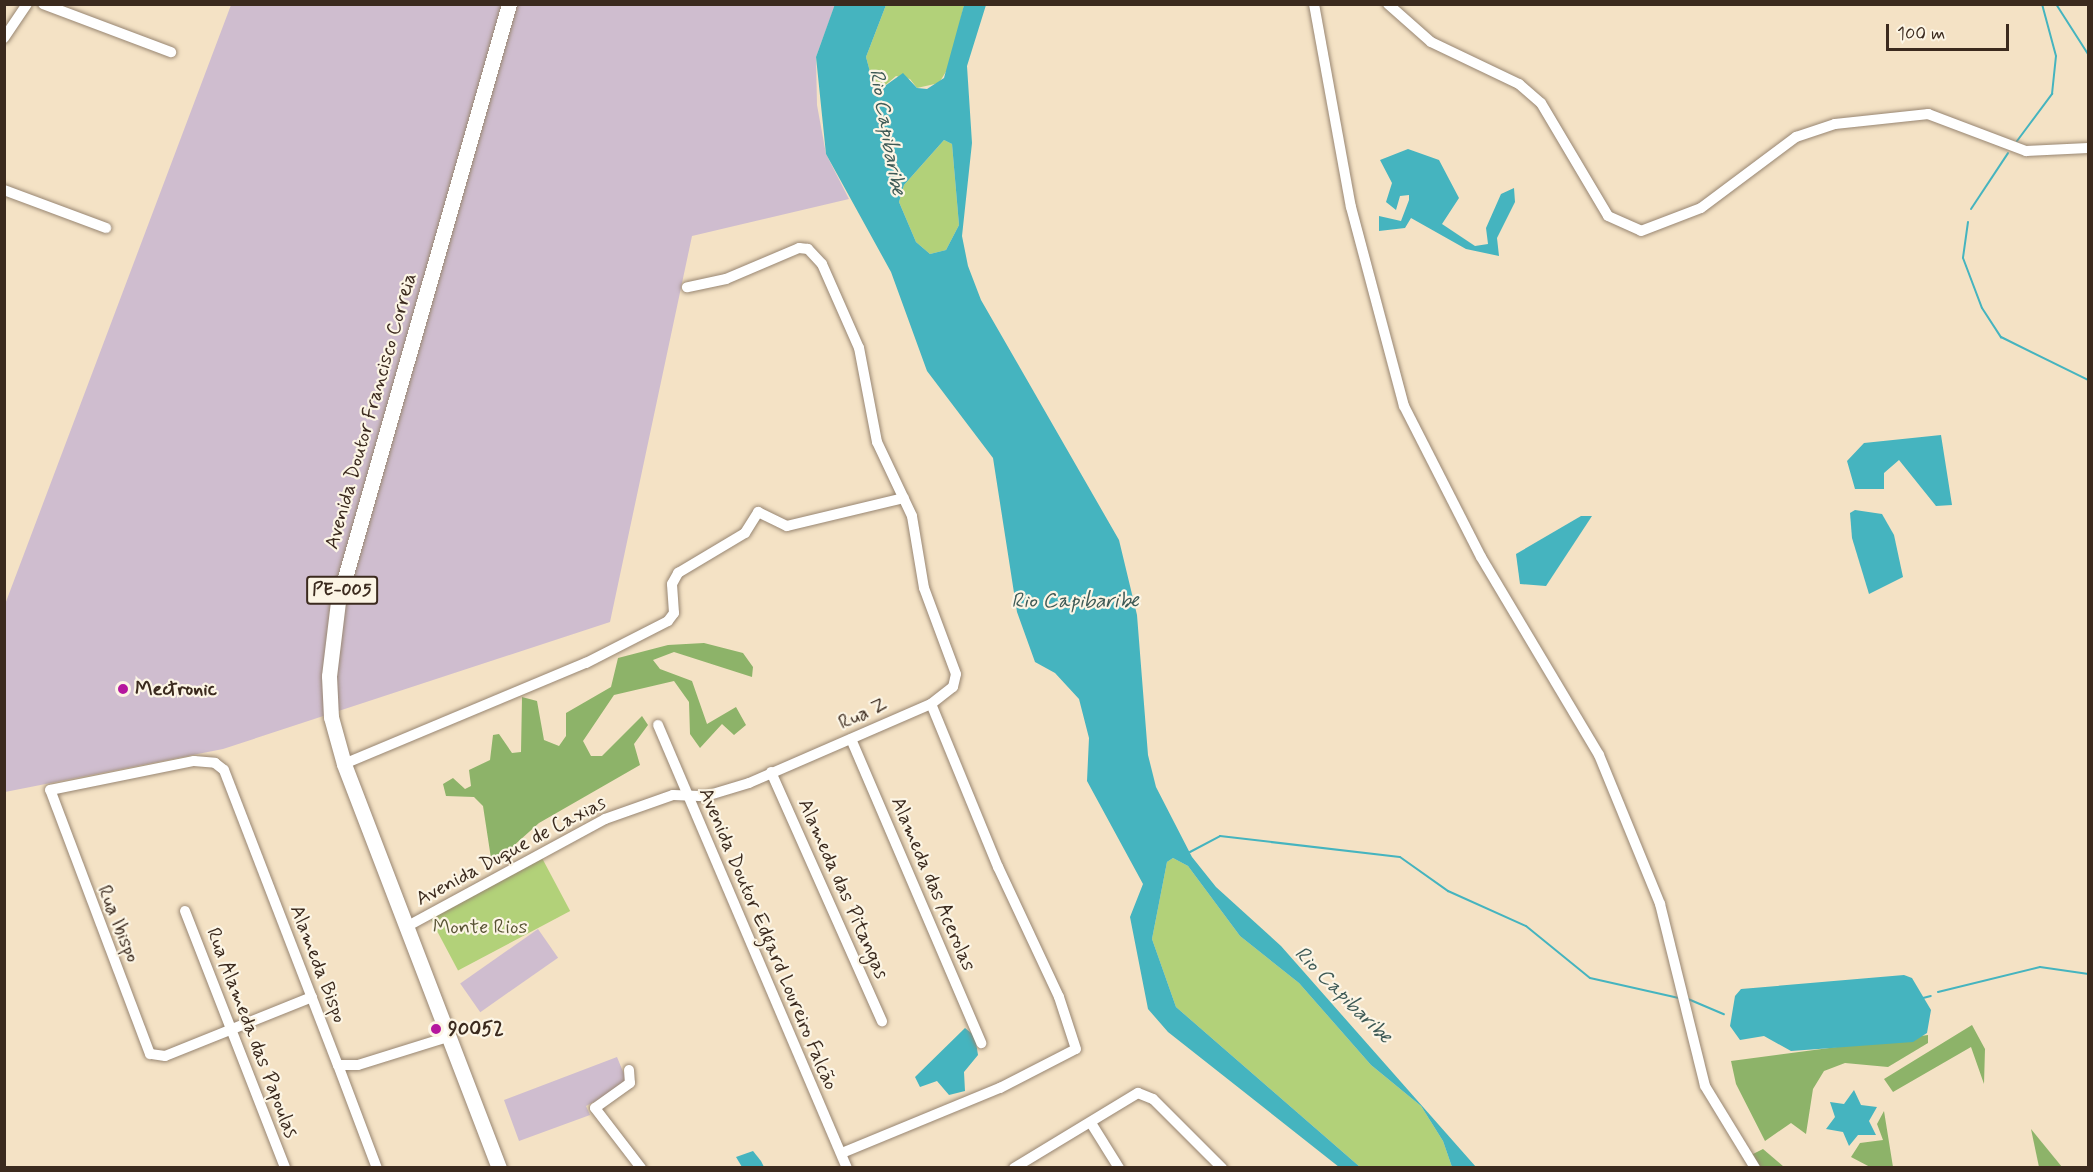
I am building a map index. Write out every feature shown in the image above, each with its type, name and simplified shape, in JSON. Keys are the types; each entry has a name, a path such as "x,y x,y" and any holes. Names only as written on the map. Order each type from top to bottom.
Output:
{"main road":[{"name":"Avenida Doutor Francisco Correia","path":"499,1167 344,764 330,705 335,617 509,4"}],"street":[{"path":"4,38 27,4"},
{"path":"43,4 171,52"},
{"path":"1314,4 1351,207 1404,406 1481,557 1599,755 1660,904 1705,1086 1755,1167"},
{"path":"1388,4 1431,42 1519,84 1541,102 1608,216 1641,231 1701,208 1796,137 1835,124 1928,114 2026,151 2088,148"},
{"path":"4,190 106,228"},
{"path":"344,764 586,663 668,621 674,613 672,584 678,573 745,533 758,512 787,526 904,498 876,436 859,348 814,253 799,248 726,279 687,287"},
{"name":"Rua Z","path":"771,772 931,704 947,695 956,674 924,588 920,546 904,498"},
{"path":"842,1153 1071,1056 1073,1033 931,704"},
{"name":"Avenida Doutor Edgard Loureiro Falcão","path":"658,725 847,1167"},
{"name":"Alameda das Acerolas","path":"851,739 981,1042"},
{"name":"Alameda Bispo","path":"51,800 51,788 176,763 215,763 225,774 377,1167"},
{"name":"Avenida Duque de Caxias","path":"406,927 605,819 686,794 706,796 771,772"},
{"name":"Alameda das Pitangas","path":"771,772 882,1020"},
{"name":"Rua Ibispo","path":"51,800 140,1036 156,1056 231,1028"},
{"name":"Rua Alameda das Papoulas","path":"185,911 285,1167"},
{"path":"231,1028 312,997"},
{"path":"338,1065 358,1065 448,1036"},
{"path":"629,1070 630,1083 595,1108 641,1167"},
{"path":"1018,1166 1091,1123 1128,1095 1145,1094 1222,1167"},
{"path":"1091,1123 1119,1167"}],"shaded area":[{"path":"231,5 835,5 816,57 817,105 826,154 849,199 692,236 610,622 223,749 5,792 4,607"},
{"path":"538,929 558,958 480,1012 460,983"},
{"path":"617,1057 628,1084 586,1106 590,1115 519,1141 504,1100"}],"green space":[{"path":"886,5 964,5 950,65 939,83 917,88 910,79 896,76 882,88 872,79 866,57"},
{"path":"944,140 952,144 959,225 946,250 930,254 916,242 899,202 904,185"},
{"path":"704,643 743,653 753,667 752,677 674,652 653,660 660,669 692,681 707,724 736,707 746,725 734,735 722,724 700,748 690,734 689,702 674,681 614,695 583,741 591,756 602,756 642,716 648,725 634,744 640,765 539,823 492,865 483,806 474,797 446,796 443,784 453,778 465,789 471,786 469,770 490,760 493,735 499,734 512,753 521,752 522,697 537,701 544,740 559,746 566,736 566,713 611,687 618,658 668,645"},
{"name":"Monte Rios","path":"542,858 570,911 458,971 430,918"},
{"path":"1173,858 1188,866 1240,936 1299,983 1371,1065 1421,1106 1443,1141 1452,1167 1360,1167 1176,1007 1152,939 1167,862"},
{"path":"1972,1025 1985,1049 1984,1084 1971,1047 1893,1092 1884,1079"},
{"path":"1928,1035 1928,1043 1888,1067 1845,1063 1824,1071 1813,1089 1806,1134 1791,1123 1765,1141 1736,1084 1731,1061"},
{"path":"1884,1111 1893,1167 1870,1167 1851,1157 1860,1143 1883,1140 1877,1124"},
{"path":"2031,1129 2062,1167 2039,1167"},
{"path":"1763,1149 1784,1167 1759,1167 1751,1155"}],"water":[{"name":"Rio Capibaribe","path":"835,4 886,5 866,57 872,79 882,88 903,73 917,88 927,89 944,78 964,5 986,5 967,66 972,143 962,236 968,266 981,300 1119,540 1137,615 1148,755 1156,787 1192,857 1216,887 1281,946 1476,1167 1452,1167 1443,1141 1421,1106 1371,1065 1299,983 1240,936 1188,866 1173,858 1167,862 1152,939 1176,1007 1360,1167 1339,1167 1168,1032 1148,1009 1130,917 1143,884 1087,781 1089,738 1079,699 1055,673 1035,662 1017,612 993,458 927,371 891,272 826,154 816,57","holes":["944,140 952,144 959,225 946,250 930,254 916,242 899,202 904,185"]},
{"path":"1408,149 1439,160 1459,198 1442,224 1475,246 1488,244 1486,228 1501,194 1514,188 1515,202 1497,238 1499,256 1466,249 1411,218 1405,228 1379,231 1379,216 1401,221 1409,200 1409,195 1400,196 1396,210 1386,202 1392,183 1380,160"},
{"path":"1941,435 1952,505 1936,506 1899,460 1884,473 1884,489 1855,489 1847,461 1864,443"},
{"path":"1855,510 1882,514 1894,535 1903,577 1869,594 1852,538 1850,513"},
{"path":"1581,516 1592,516 1546,586 1520,584 1516,554"},
{"path":"1904,975 1912,978 1931,1010 1927,1033 1913,1042 1791,1051 1764,1036 1740,1040 1730,1026 1735,996 1741,989"},
{"path":"965,1028 975,1036 978,1055 964,1072 965,1091 949,1095 937,1081 920,1087 915,1077"},
{"path":"1854,1090 1861,1105 1877,1107 1869,1121 1876,1135 1858,1135 1849,1146 1843,1132 1826,1129 1835,1117 1830,1102 1844,1104"},
{"path":"753,1151 764,1167 742,1167 736,1157"}],"waterway":[{"path":"2017,141 2052,94 2056,56 2042,4"},
{"path":"2056,4 2088,54"},
{"path":"1971,209 2008,153"},
{"path":"1968,222 1963,258 1982,308 2001,337 2088,380"},
{"path":"1190,852 1220,836 1400,857 1448,891 1526,926 1590,978 1679,998"},
{"path":"1938,992 2040,967 2088,974"},
{"path":"1923,998 1931,996"},
{"path":"1688,999 1724,1014"}],"place":[{"name":"Mectronic","path":"123,689"},
{"name":"90052","path":"436,1029"}]}
